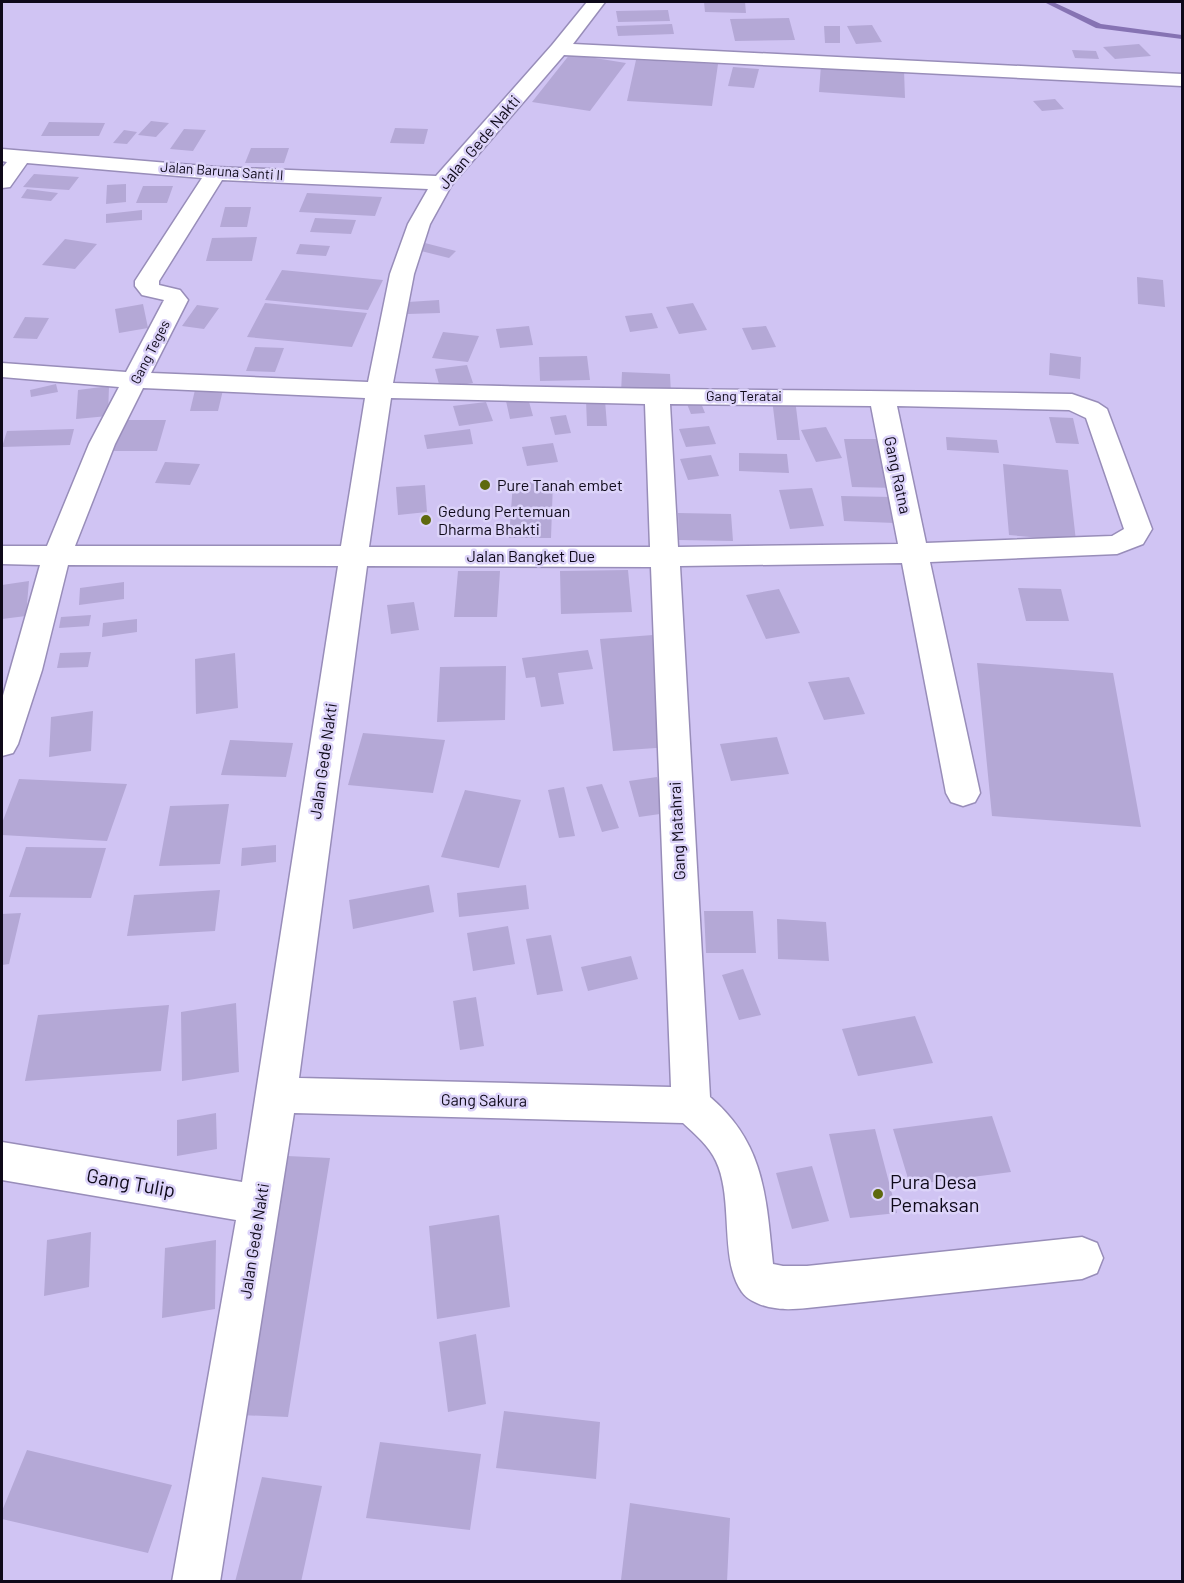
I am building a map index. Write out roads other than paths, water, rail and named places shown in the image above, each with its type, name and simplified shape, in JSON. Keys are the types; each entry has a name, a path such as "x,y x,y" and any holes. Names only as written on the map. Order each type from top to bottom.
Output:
{"street":[{"name":"Jalan Gede Nakti","path":"196,1581 260,1206 320,783 379,392 409,249 419,224 442,183 559,49 596,2"},
{"path":"559,49 1182,80"},
{"path":"2,182 12,155"},
{"name":"Jalan Baruna Santi II","path":"12,155 216,172 442,183"},
{"name":"Gang Teges","path":"2,744 27,670 56,557 102,444 176,300 172,295 150,290 147,281 216,172"},
{"name":"Gang Teratai","path":"2,370 47,376 379,392 882,397 1072,402 1089,408 1101,421"},
{"name":"Gang Matahrai","path":"657,396 691,1105"},
{"name":"Gang Ratna","path":"882,397 963,793"},
{"name":"Jalan Bangket Due","path":"2,555 56,557 664,556 914,553 1117,545 1133,537 1138,529 1101,421"},
{"name":"Gang Sakura","path":"277,1095 691,1105"},
{"path":"691,1105 708,1120 735,1158 745,1200 753,1270 757,1280 763,1285 807,1287 1082,1258"},
{"name":"Gang Tulip","path":"2,1161 260,1206"}],"waterway":[{"path":"1048,2 1099,26 1182,37"}],"place":[{"name":"Pure Tanah embet","path":"485,485"},
{"name":"Gedung Pertemuan Dharma Bhakti","path":"426,520"},
{"name":"Pura Desa Pemaksan","path":"878,1194"}]}
